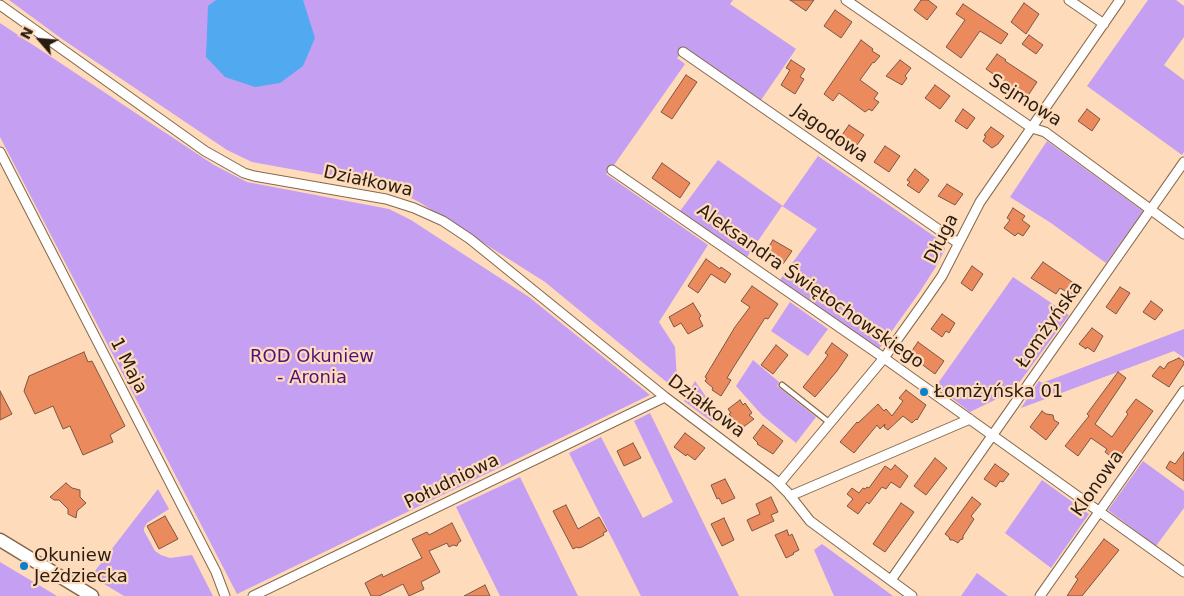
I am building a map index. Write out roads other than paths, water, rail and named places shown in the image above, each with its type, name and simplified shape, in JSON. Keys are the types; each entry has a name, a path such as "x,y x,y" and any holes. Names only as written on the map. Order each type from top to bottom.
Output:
{"main road":[{"path":"0,540 92,596"}],"street":[{"name":"Sejmowa","path":"846,0 1032,128 1045,132 1184,234"},
{"path":"1069,0 1104,24"},
{"name":"Długa","path":"779,484 831,424 884,358 942,276 980,202 1120,0"},
{"name":"Działkowa","path":"0,5 205,151 244,173 386,199 414,208 443,221 470,239 665,397 779,484 810,522 912,596"},
{"name":"Jagodowa","path":"683,52 958,243"},
{"name":"1 Maja","path":"0,152 211,564 225,596"},
{"name":"Łomżyńska","path":"891,580 1184,162"},
{"name":"Aleksandra Świętochowskiego","path":"612,170 884,358 1184,572"},
{"name":"Klonowa","path":"1040,596 1184,391"},
{"name":"Południowa","path":"253,596 665,397"},
{"path":"790,496 970,419"}],"lane":[{"path":"782,385 831,424"}],"water":[{"path":"216,0 303,0 315,38 303,66 280,83 255,87 225,77 206,57 208,6"}],"place":[{"name":"Łomżyńska 01","path":"924,392"},
{"name":"Okuniew Jeździecka","path":"24,566"}],"park label":[{"name":"ROD Okuniew - Aronia","path":"312,367"}]}
